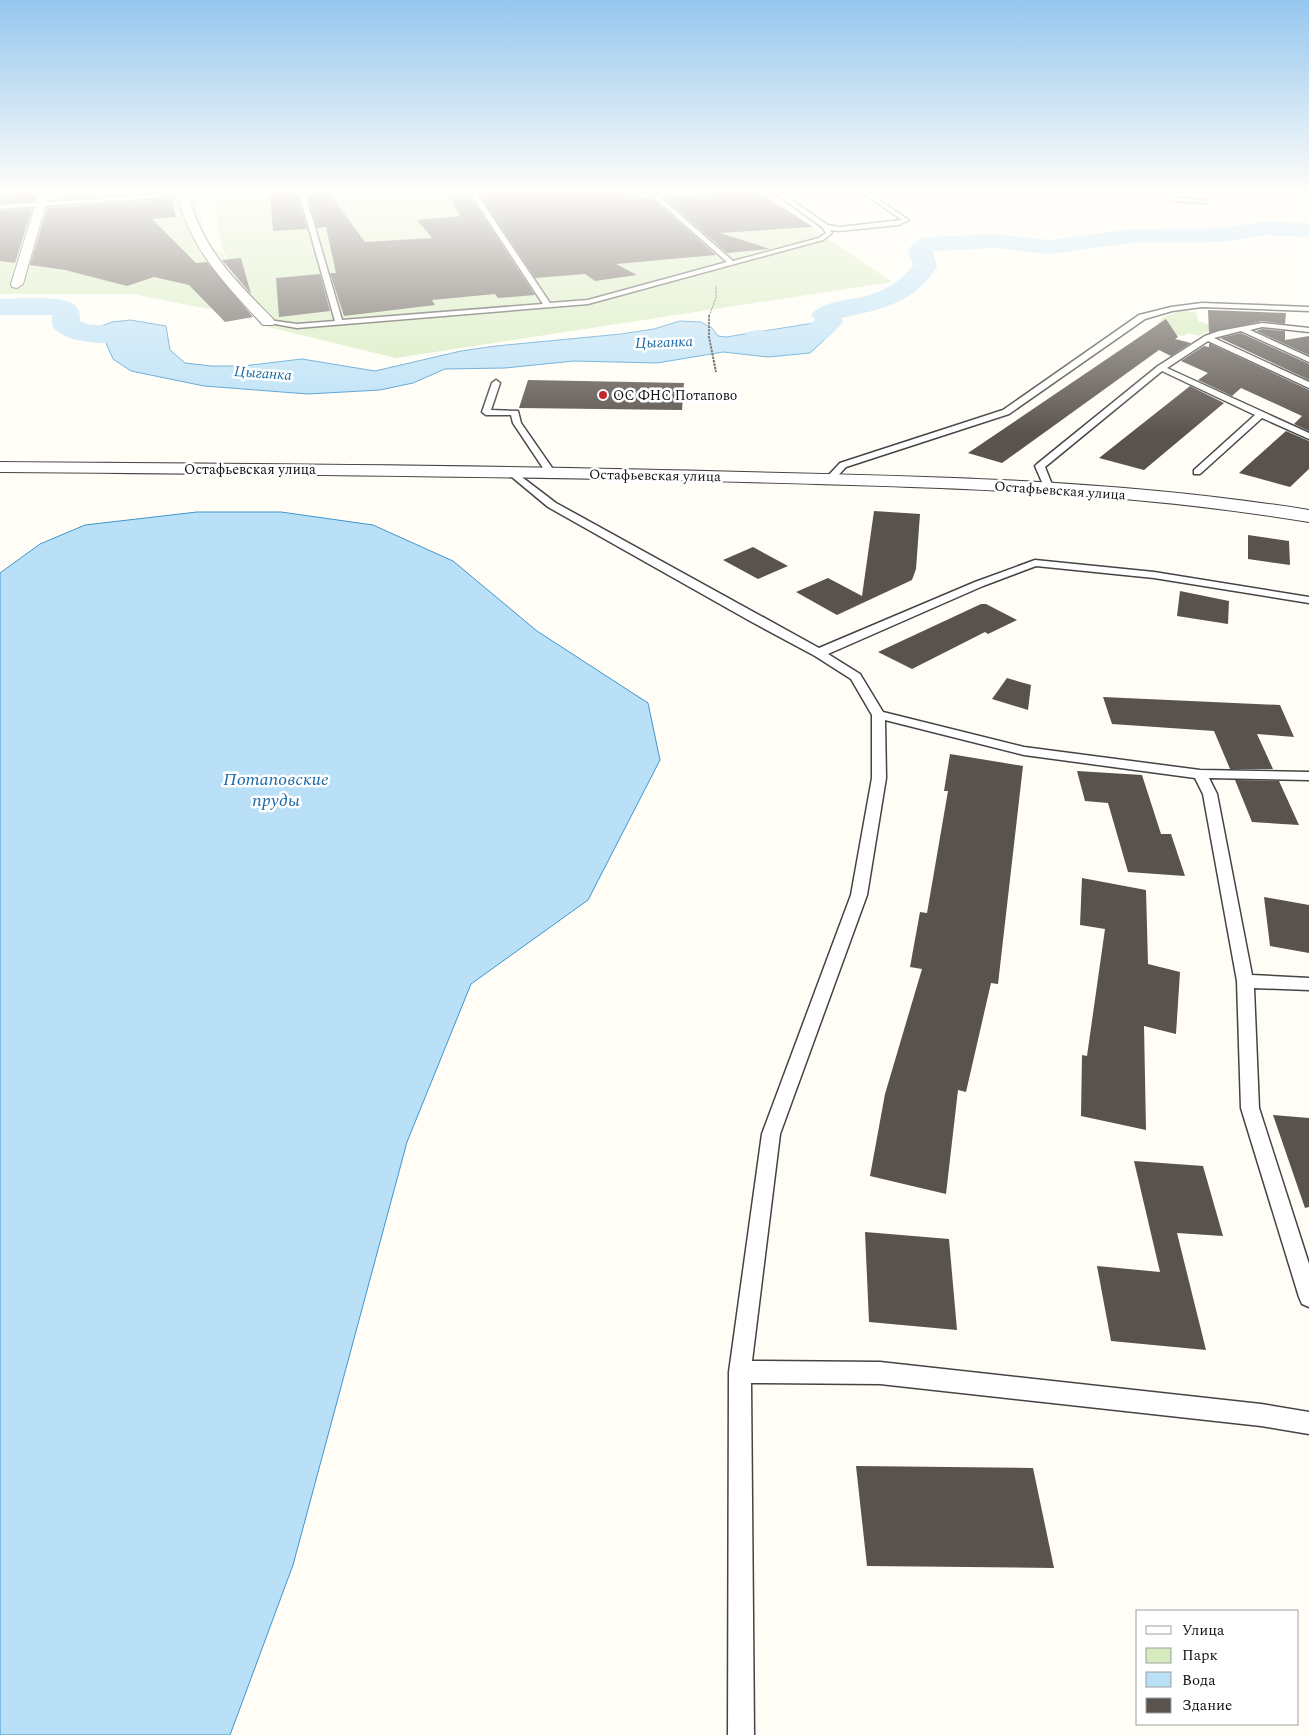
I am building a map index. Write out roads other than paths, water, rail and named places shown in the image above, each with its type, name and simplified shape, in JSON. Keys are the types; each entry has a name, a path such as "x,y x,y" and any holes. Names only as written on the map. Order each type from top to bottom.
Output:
{"street":[{"path":"17,284 20,274"},
{"path":"225,274 268,322"},
{"name":"Остафьевская улица","path":"0,467 510,471 830,479 1048,487 1260,508 1309,516"}],"lane":[{"path":"325,274 339,322"},
{"path":"527,274 548,306"},
{"path":"268,322 297,326 548,306 598,300 690,274"},
{"path":"830,479 843,465 1006,412 1142,317 1171,309 1202,305 1287,306 1309,309"},
{"path":"1048,487 1040,466 1162,368 1208,338 1240,328 1262,326 1309,330"},
{"path":"1240,328 1309,360"},
{"path":"1208,338 1309,386"},
{"path":"1162,368 1260,415 1309,436"},
{"path":"496,383 486,412 515,413 517,423 550,472"},
{"path":"1197,472 1260,415"},
{"path":"510,471 552,505 754,619 819,653 856,677 878,716 880,778 859,896 772,1134 740,1372 742,1735"},
{"path":"819,653 979,584 1036,563 1154,575 1309,600"},
{"path":"878,716 1024,752 1200,774 1309,776"},
{"path":"1200,774 1210,794 1245,982 1250,1108 1309,1297"},
{"path":"1245,982 1309,984"},
{"path":"740,1372 880,1374 1261,1416 1309,1424"}],"water":[{"path":"130,320 166,326 170,350 185,363 212,366 243,366 302,359 375,371 461,351 621,334 654,329 680,321 701,322 712,328 718,336 726,337 814,323 826,324 836,329 810,353 768,357 723,352 657,363 574,361 505,368 445,369 413,383 380,390 308,394 204,386 131,371 113,359 99,327 112,322"},
{"name":"Потаповские пруды","path":"197,512 281,512 373,525 453,561 537,631 648,703 660,760 588,900 471,984 407,1142 293,1565 230,1735 0,1735 0,573 40,544 85,525"}],"waterway":[{"name":"Цыганка","path":"757,338 803,341 819,331 829,321 825,315 827,313 869,304 894,295 905,288 920,274"},
{"name":"Цыганка","path":"0,307 57,307 66,311 66,325 78,331 92,334 142,336 145,338 145,355 158,364"}],"place":[{"name":"ОС ФНС Потапово","path":"603,395"}]}
